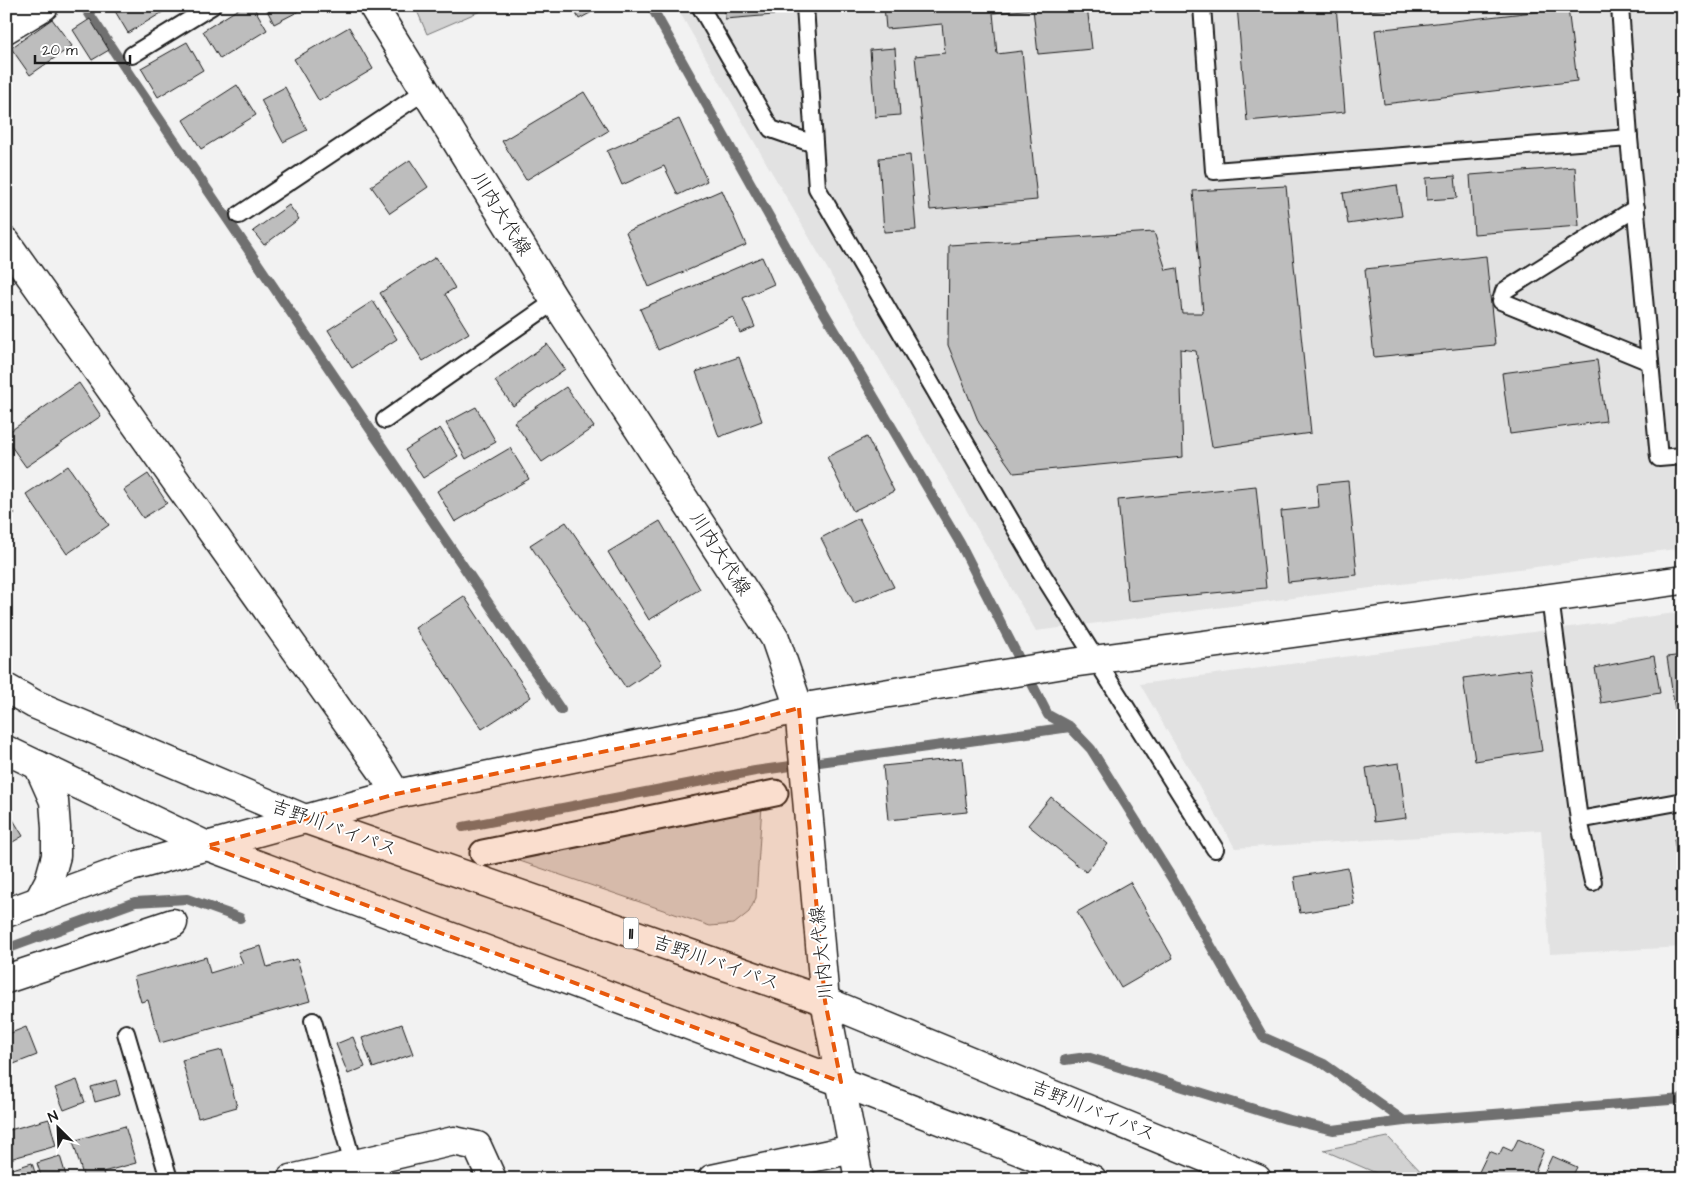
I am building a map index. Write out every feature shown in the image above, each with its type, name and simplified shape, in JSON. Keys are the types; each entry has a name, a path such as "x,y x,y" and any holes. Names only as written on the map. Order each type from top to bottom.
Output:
{"main road":[{"path":"6,28 44,6"},
{"name":"川内大代線","path":"373,6 555,301 775,638 798,708 825,1001 858,1179"},
{"path":"6,242 382,770 396,794"},
{"path":"6,913 131,867 396,794 739,724 798,708 1064,664 1683,580"},
{"name":"吉野川バイパス","path":"6,688 34,704 305,819 825,1001 1257,1179"},
{"path":"6,750 207,846 841,1082 1092,1179"},
{"path":"38,765 54,801 56,828 56,856 49,881 38,902"},
{"path":"6,979 173,923"},
{"path":"291,1179 454,1141 477,1146 492,1179"},
{"path":"712,1179 853,1149"}],"street":[{"path":"483,853 775,793"}],"lane":[{"path":"132,55 212,6"},
{"path":"700,6 772,129 814,144"},
{"path":"806,6 817,188 1039,569 1215,849"},
{"path":"1202,6 1214,171 1629,138"},
{"path":"1620,6 1629,138 1659,458 1683,456"},
{"path":"239,215 425,91"},
{"path":"1636,208 1504,291 1501,301 1650,362"},
{"path":"385,420 555,301"},
{"path":"1550,598 1579,820 1593,882"},
{"path":"1579,820 1683,801"},
{"path":"313,1021 353,1164"},
{"path":"126,1033 169,1179"}],"highlighted area":[{"path":"799,708 825,1001 841,1082 207,846 396,794 739,724"}],"shaded area":[{"path":"415,6 492,6 427,34"},
{"path":"676,6 1683,6 1683,548 1036,631"},
{"path":"1683,612 1683,947 1550,954 1541,830 1235,848 1140,684"},
{"path":"762,805 756,898 749,912 734,924 710,926 511,858"},
{"path":"1388,1137 1428,1179 1390,1179 1323,1150"}],"building":[{"path":"112,6 166,6 168,9 128,33"},
{"path":"243,6 253,6 267,30 220,59 203,31"},
{"path":"265,6 309,6 274,24"},
{"path":"572,6 603,6 579,19"},
{"path":"724,6 774,6 774,15 725,19"},
{"path":"884,6 1087,6 1092,49 1038,54 1033,9 993,13 997,54 1022,51 1037,200 930,210 915,56 945,53 942,24 886,29"},
{"path":"1237,6 1336,6 1345,112 1247,121"},
{"path":"1368,6 1417,6 1369,11"},
{"path":"1568,8 1577,81 1384,104 1375,30"},
{"path":"52,19 72,46 30,75 11,48"},
{"path":"90,19 109,50 92,60 73,30"},
{"path":"349,27 373,69 319,101 294,59"},
{"path":"187,42 203,70 158,97 141,68"},
{"path":"895,48 900,115 875,117 870,50"},
{"path":"237,85 256,115 201,149 183,120"},
{"path":"285,87 307,130 283,142 261,100"},
{"path":"584,92 608,131 526,180 502,141"},
{"path":"679,119 707,181 678,195 664,166 622,185 607,151"},
{"path":"910,155 916,230 884,232 879,158"},
{"path":"410,160 428,187 390,213 371,186"},
{"path":"1575,167 1579,226 1474,234 1470,175"},
{"path":"1455,176 1457,198 1427,200 1426,178"},
{"path":"1397,185 1402,216 1348,224 1343,193"},
{"path":"1286,186 1311,433 1212,447 1196,351 1180,349 1183,457 1014,473 979,423 948,345 949,245 1154,232 1166,270 1177,268 1182,313 1203,313 1193,191"},
{"path":"722,190 746,245 649,287 626,232"},
{"path":"289,205 299,219 264,245 253,231"},
{"path":"1486,256 1495,345 1374,357 1365,269"},
{"path":"436,257 455,288 445,294 469,333 423,361 380,293"},
{"path":"762,257 774,284 743,298 755,327 740,333 733,317 658,350 640,309"},
{"path":"6,268 15,282 6,288"},
{"path":"373,301 397,339 352,368 328,330"},
{"path":"547,344 565,369 513,406 495,381"},
{"path":"739,357 762,421 719,437 696,372"},
{"path":"1597,360 1606,421 1510,434 1502,373"},
{"path":"79,383 101,416 26,467 6,439 6,434"},
{"path":"566,387 594,427 542,462 514,422"},
{"path":"476,407 496,442 466,459 446,423"},
{"path":"440,428 458,456 423,478 405,450"},
{"path":"867,437 894,491 853,511 827,457"},
{"path":"510,448 529,479 455,522 437,491"},
{"path":"68,466 109,525 67,554 26,494"},
{"path":"148,474 167,503 143,518 124,490"},
{"path":"1348,481 1357,575 1288,582 1281,511 1319,507 1317,484"},
{"path":"1256,486 1266,588 1128,601 1118,500"},
{"path":"6,504 15,513 6,520"},
{"path":"859,518 894,587 854,603 821,538"},
{"path":"660,521 700,589 649,620 608,552"},
{"path":"566,522 662,664 626,688 530,545"},
{"path":"464,596 531,697 482,729 415,628"},
{"path":"1683,655 1683,755 1682,756 1667,657"},
{"path":"1654,656 1660,693 1601,703 1595,668"},
{"path":"1530,669 1542,751 1475,761 1463,678"},
{"path":"962,758 967,812 888,820 883,766"},
{"path":"1399,763 1406,818 1374,822 1366,768"},
{"path":"1051,797 1108,844 1086,872 1028,825"},
{"path":"6,808 23,836 6,846"},
{"path":"1683,838 1683,894 1674,839"},
{"path":"1348,868 1354,904 1300,913 1294,877"},
{"path":"1130,882 1173,958 1121,988 1077,912"},
{"path":"261,946 267,967 297,959 310,1001 160,1043 148,1000 141,1002 134,977 206,957 210,973 243,963 238,952"},
{"path":"402,1024 413,1054 373,1068 362,1038"},
{"path":"26,1027 37,1055 6,1067 6,1035"},
{"path":"353,1037 365,1067 348,1074 336,1044"},
{"path":"222,1050 237,1107 198,1118 182,1060"},
{"path":"77,1080 85,1102 64,1110 55,1088"},
{"path":"116,1080 120,1095 95,1102 91,1087"},
{"path":"49,1119 56,1146 6,1160 6,1131"},
{"path":"125,1126 136,1163 103,1172 105,1179 84,1179 73,1141"},
{"path":"1518,1139 1544,1150 1532,1179 1482,1179 1483,1177 1478,1174 1489,1151 1499,1155 1503,1147 1512,1151"},
{"path":"60,1156 67,1179 42,1179 37,1163"},
{"path":"1552,1156 1577,1167 1571,1179 1541,1179"},
{"path":"32,1163 37,1179 6,1179 6,1171"}],"waterway":[{"path":"84,6 561,710"},
{"path":"651,6 802,275 960,543 1048,715 1070,727 1091,749 1173,880 1263,1037 1324,1064 1404,1121"},
{"path":"463,827 755,771 1070,727"},
{"path":"6,949 135,902 187,899 240,918"},
{"path":"1065,1060 1087,1057 1286,1119 1333,1130 1404,1121 1683,1099"}]}
